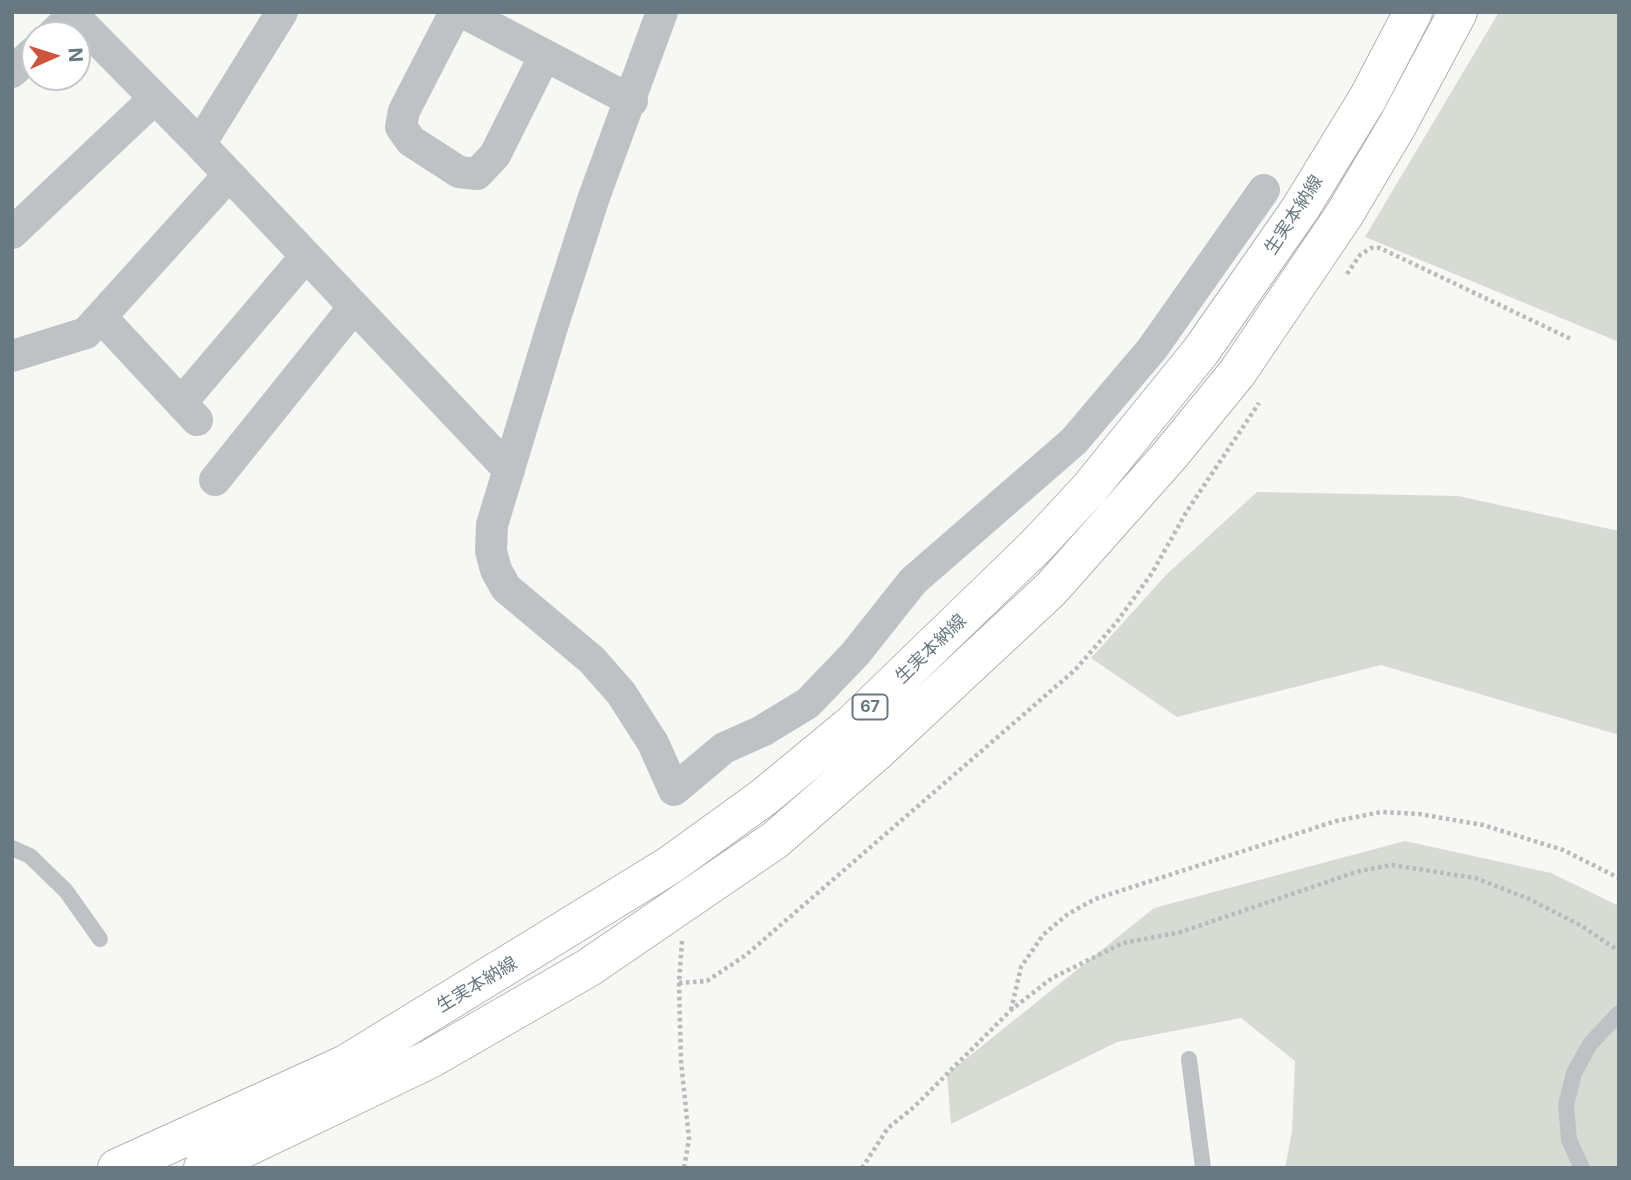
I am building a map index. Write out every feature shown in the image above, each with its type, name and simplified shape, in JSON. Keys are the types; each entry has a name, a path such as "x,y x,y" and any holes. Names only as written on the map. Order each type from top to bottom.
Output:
{"main road":[{"name":"生実本納線","path":"117,1168 346,1064 370,1050 670,865 764,797 851,725 1045,537 1089,489 1201,351 1300,209 1368,98 1413,12"},
{"name":"67","path":"203,1168 430,1059 588,968 775,840 875,753 1051,589 1170,455 1237,373 1344,215 1397,126 1458,12"}],"street":[{"path":"200,144 282,12"},
{"path":"455,12 404,111 401,127 411,141 459,172 477,174 495,155 544,57"},
{"path":"463,12 632,101"},
{"path":"662,12 632,101 594,197 492,526 491,551 496,570 506,588 520,603 592,660 621,693 653,743 674,790 724,748 762,732 808,703 855,654 913,581 1074,440 1152,349 1264,190"},
{"path":"91,36 200,144 509,470"},
{"path":"12,233 154,99"},
{"path":"13,354 86,333 229,175"},
{"path":"101,317 189,412 306,256"},
{"path":"215,480 355,307"}],"lane":[{"path":"12,848 30,856 66,891 100,939"},
{"path":"1582,1168 1569,1140 1566,1105 1574,1073 1590,1044 1619,1013"},
{"path":"1189,1059 1203,1168"}],"path":[{"path":"1345,277 1360,255 1371,248 1380,248 1571,339"},
{"path":"679,984 707,981 746,955 1075,670 1115,623 1152,573 1187,511 1259,401"},
{"path":"1011,1010 1021,967 1043,935 1068,914 1095,899 1336,821 1381,812 1419,814 1483,825 1563,850 1619,878"},
{"path":"862,1168 888,1128 915,1107 1011,1010 1052,978 1123,943 1181,932 1359,871 1392,865 1475,878 1527,898 1580,925 1619,951"},
{"path":"682,930 679,984 681,1061 689,1139 684,1168"}],"shaded area":[{"path":"1499,12 1619,12 1619,342 1365,237"},
{"path":"1257,492 1458,496 1619,531 1619,735 1381,665 1177,717 1091,658 1167,574"},
{"path":"1405,841 1551,873 1619,906 1619,1168 1285,1168 1292,1132 1295,1061 1241,1018 1117,1042 951,1124 947,1074 1154,908"}]}
